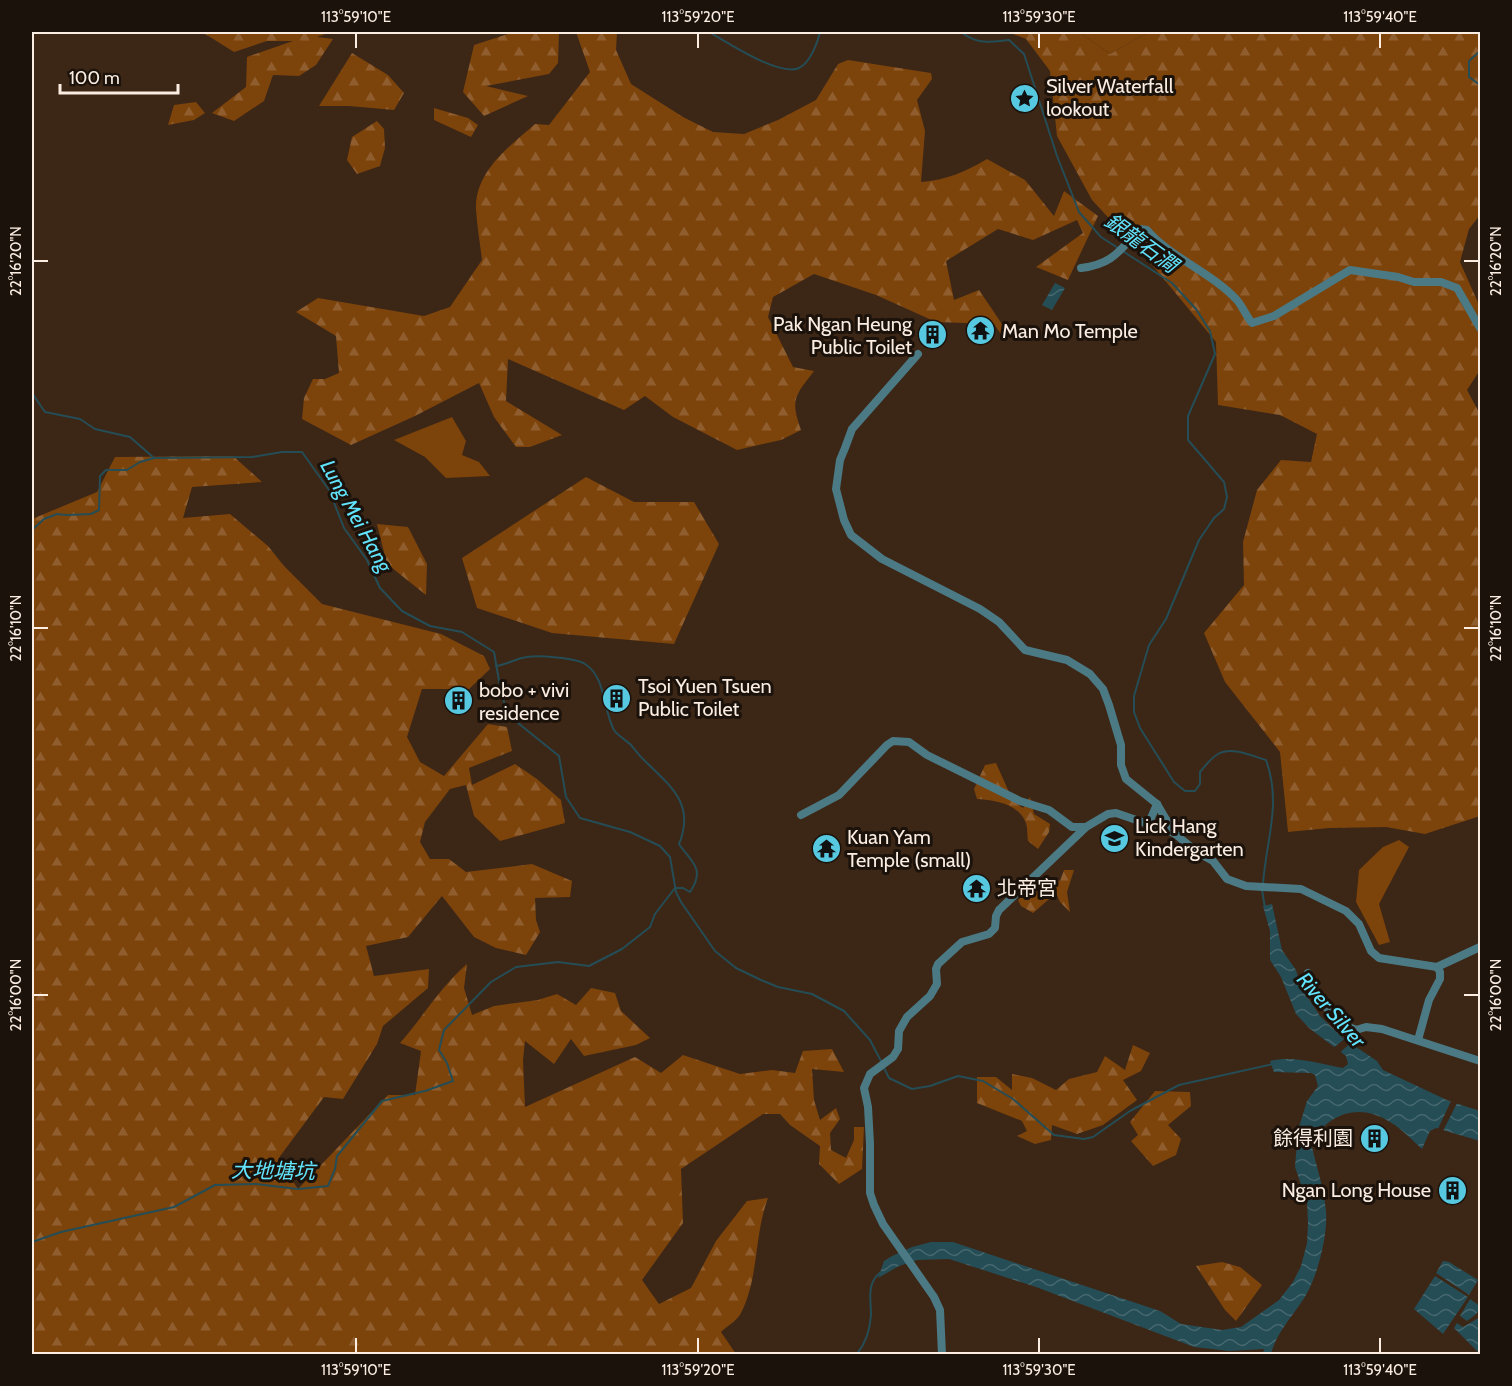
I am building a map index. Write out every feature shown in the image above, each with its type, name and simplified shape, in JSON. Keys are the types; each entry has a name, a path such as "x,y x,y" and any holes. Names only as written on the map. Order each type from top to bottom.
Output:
{"street":[{"path":"1081,268 1098,266 1112,259 1140,229 1146,230 1154,239 1238,300 1243,312 1252,323 1274,316 1350,270 1398,277 1414,282 1441,282 1457,288 1480,328"},
{"path":"918,354 852,429 842,454 836,489 844,520 851,535 882,559 980,609 999,622 1025,650 1067,660 1090,674 1102,689 1109,705 1121,745 1121,765 1126,779 1157,804 1174,833 1190,848 1213,861 1227,879 1246,886 1301,889 1346,911 1359,924 1371,951 1377,957 1437,967 1480,947"},
{"path":"801,815 839,795 886,745 893,741 909,742 927,755 1014,799 1049,810 1066,824 1078,828 1086,827"},
{"path":"1146,822 1151,818 1157,804"},
{"path":"942,1354 940,1310 883,1224 870,1193 868,1107 864,1088 870,1074 893,1057 898,1049 899,1031 907,1017 930,996 937,984 938,964 962,942 989,934 995,928 999,910 1086,827 1111,813 1146,822 1174,833"},
{"path":"1066,824 1069,838 1067,845"},
{"path":"1418,1040 1429,1000 1440,979 1441,974 1437,967"},
{"path":"1308,973 1317,994 1338,1022 1353,1033 1366,1027 1382,1029 1480,1061"}],"green space":[{"path":"202,32 327,32 317,37 333,39 316,65 299,76 273,75 264,101 234,121 212,113 246,87 247,57 293,41 267,41 234,52"},
{"path":"514,32 559,32 558,63 549,74 486,86 528,96 484,116 463,92 474,45"},
{"path":"576,32 617,32 616,50 631,84 683,117 713,132 744,134 778,120 816,100 838,64 848,60 931,73 932,79 917,100 925,131 921,182 955,175 987,159 1025,180 1054,216 1064,191 1098,216 1068,280 1036,267 1083,233 1077,220 1033,240 998,229 946,261 954,300 979,290 1006,330 1003,337 994,324 936,322 876,295 814,274 773,297 768,317 793,367 814,371 796,398 796,411 801,430 781,440 737,450 673,417 645,396 624,410 508,359 506,401 562,435 530,447 516,447 494,417 479,383 351,445 302,419 304,398 313,379 325,379 339,373 336,336 296,312 318,298 424,316 450,307 482,260 476,209 477,195 488,171 505,151 535,124 549,125 590,72"},
{"path":"1008,32 1079,32 1110,54 1149,32 1480,32 1480,215 1469,229 1460,262 1480,307 1480,370 1467,390 1480,414 1480,816 1425,834 1386,827 1329,828 1288,832 1280,752 1225,682 1204,633 1244,585 1243,542 1257,490 1281,460 1311,462 1317,434 1280,415 1218,405 1216,342 1153,266 1092,200 1057,136 1050,71 1026,39"},
{"path":"1079,32 1149,32 1110,54"},
{"path":"352,53 388,75 404,93 394,110 319,106"},
{"path":"196,102 205,113 194,120 168,125 174,105"},
{"path":"434,108 468,118 478,125 471,137 434,120"},
{"path":"377,121 384,129 385,148 380,166 357,174 347,160 352,137"},
{"path":"452,417 466,441 462,455 479,462 490,476 446,478 425,457 394,440"},
{"path":"233,456 262,482 192,487 183,518 230,514 268,546 284,566 322,604 441,634 484,656 490,669 469,689 422,689 407,737 420,762 444,776 488,724 507,727 512,751 469,768 472,785 515,764 561,800 565,823 500,841 474,816 466,785 450,789 425,822 420,842 430,859 449,859 466,872 532,864 572,881 570,897 535,898 536,920 540,932 526,955 496,948 474,937 442,896 408,937 366,946 374,976 429,969 428,988 383,1026 377,1044 343,1099 324,1097 278,1159 298,1189 388,1095 415,1095 421,1051 400,1043 440,992 467,964 464,988 472,1015 494,1006 538,1000 557,994 576,1005 591,988 615,993 621,1011 650,1038 636,1045 584,1056 571,1039 554,1064 525,1041 523,1060 525,1107 635,1057 661,1073 683,1055 740,1074 772,1070 795,1073 803,1051 832,1049 844,1072 812,1069 814,1100 820,1120 836,1108 840,1119 830,1133 831,1150 846,1158 854,1140 854,1127 864,1127 862,1169 839,1184 819,1164 820,1146 790,1125 780,1114 763,1114 681,1169 683,1223 642,1280 659,1304 691,1288 716,1241 747,1201 768,1198 760,1227 754,1271 747,1300 740,1316 721,1332 736,1354 32,1354 32,519 97,492 115,457"},
{"path":"586,477 634,502 694,502 719,544 674,644 552,633 477,608 462,558"},
{"path":"377,524 408,527 427,564 426,595 387,564"},
{"path":"996,763 1013,801 1023,808 1030,797 1034,814 1050,824 1049,832 1038,849 1028,841 1026,823 1016,810 997,802 977,799 974,789 985,765"},
{"path":"1399,840 1409,847 1379,904 1390,942 1379,945 1356,902 1359,870 1383,847"},
{"path":"1064,870 1074,870 1067,892 1070,912 1060,902 1056,893 1033,913 1021,906 1018,900 1043,877 1053,877 1060,881"},
{"path":"1133,1045 1150,1053 1141,1071 1123,1080 1137,1100 1103,1125 1077,1134 1052,1125 1051,1140 1035,1144 1017,1136 1027,1131 1022,1121 977,1103 977,1077 996,1077 1012,1090 1012,1074 1032,1078 1056,1090 1069,1079 1097,1072 1105,1056 1125,1070"},
{"path":"1155,1091 1190,1092 1191,1106 1168,1125 1181,1139 1176,1155 1153,1166 1131,1141 1138,1135 1130,1122"},
{"path":"1222,1262 1240,1267 1262,1285 1236,1321 1225,1310 1196,1266"}],"water":[{"path":"1055,283 1065,288 1052,310 1042,305"},
{"path":"1272,904 1282,950 1296,970 1301,987 1320,1016 1344,1039 1377,1061 1383,1070 1449,1101 1480,1111 1480,1141 1436,1128 1430,1131 1422,1149 1394,1125 1379,1116 1367,1113 1346,1114 1326,1124 1311,1143 1326,1211 1321,1254 1306,1295 1282,1330 1271,1354 1263,1354 1264,1349 1229,1351 1194,1347 1036,1287 949,1259 917,1260 899,1266 878,1278 884,1261 892,1256 931,1242 953,1242 1160,1311 1181,1324 1222,1330 1241,1327 1279,1300 1293,1282 1301,1266 1307,1243 1307,1202 1295,1167 1298,1130 1307,1101 1318,1086 1315,1075 1274,1072 1270,1061 1288,1059 1343,1068 1348,1064 1346,1056 1309,1028 1296,1014 1281,977 1270,960 1270,931 1263,906"},
{"path":"1443,1261 1449,1262 1478,1280 1469,1295 1436,1273"},
{"path":"1435,1276 1468,1297 1443,1334 1414,1309"},
{"path":"1470,1299 1480,1308 1467,1321 1460,1316"},
{"path":"1480,1317 1480,1352 1478,1352 1454,1328 1457,1323 1463,1327"}],"pier":[{"path":"1347,1037 1353,1041 1338,1054 1332,1049"},
{"path":"1452,1099 1458,1101 1442,1133 1437,1131"}],"waterway":[{"name":"銀龍石澗","path":"709,32 766,63 790,69 799,68 807,62 820,32"},
{"name":"銀龍石澗","path":"961,32 978,41 1009,40 1024,54 1057,156 1079,212 1101,237 1172,283 1196,309 1210,331 1215,354 1188,416 1188,440 1224,482 1227,497 1224,509 1214,518 1199,540 1166,619 1149,645 1134,696 1134,712 1140,728 1174,782 1185,791 1195,791 1200,784 1200,772 1218,754 1229,751 1242,752 1266,760 1271,776 1273,807 1263,884"},
{"path":"1480,51 1469,61 1469,77 1480,85"},
{"name":"Lung Mei Hang","path":"32,393 45,412 80,419 95,429 130,437 154,458 252,457 282,452 302,452 329,490 344,528 367,560 380,588 402,611 430,626 462,632 494,652 501,692 508,715 559,756 566,797 580,818 630,832 660,846 670,857 676,892 681,902 715,951 736,968 761,980 778,987 812,994 844,1011 870,1040 882,1063"},
{"path":"32,530 44,519 57,514 91,514 99,510 100,476 106,470 127,470 140,462 154,458"},
{"name":"大地塘坑","path":"32,1242 61,1232 174,1207 215,1185 256,1184 298,1189 328,1186 335,1169 337,1156 382,1101 425,1091 453,1081 447,1063 439,1050 444,1030 491,982 516,967 558,962 589,966 622,949 650,927 655,914 675,888 683,888 690,892 695,884 697,871 679,844 684,818 678,798 664,780 614,730 601,685 592,670 585,664 574,660 540,656 523,658 496,666"},
{"name":"River Silver","path":"1262,890 1265,908"},
{"path":"884,1068 889,1078 912,1089 930,1086 958,1076 983,1081 1013,1099 1054,1135 1084,1139 1093,1137 1130,1111 1179,1085 1273,1064"},
{"path":"857,1354 865,1341 870,1325 871,1286 881,1272"}],"place":[{"name":"Silver Waterfall lookout","path":"1025,98"},
{"name":"Man Mo Temple","path":"981,331"},
{"name":"Pak Ngan Heung Public Toilet","path":"933,335"},
{"name":"Tsoi Yuen Tsuen Public Toilet","path":"617,698"},
{"name":"bobo + vivi residence","path":"458,701"},
{"name":"Lick Hang Kindergarten","path":"1114,838"},
{"name":"Kuan Yam Temple (small)","path":"826,848"},
{"name":"北帝宮","path":"976,888"},
{"name":"餘得利園","path":"1374,1138"},
{"name":"Ngan Long House","path":"1452,1190"}]}
